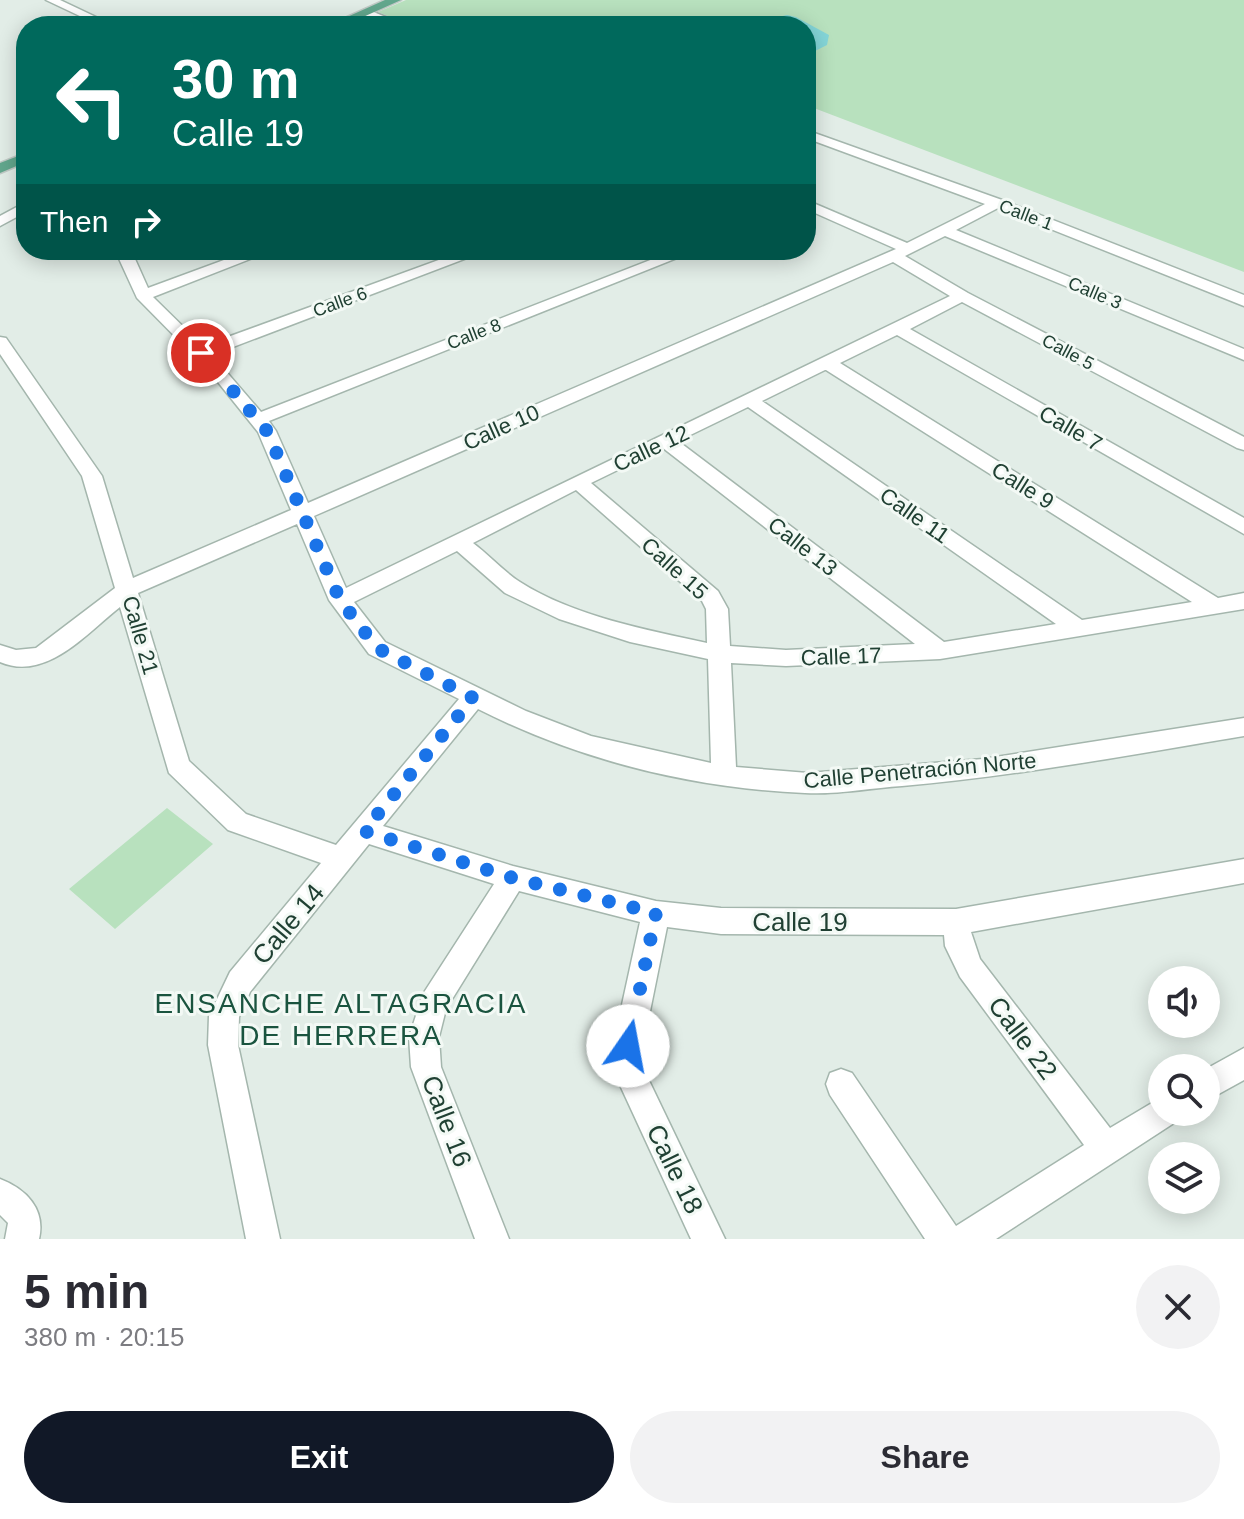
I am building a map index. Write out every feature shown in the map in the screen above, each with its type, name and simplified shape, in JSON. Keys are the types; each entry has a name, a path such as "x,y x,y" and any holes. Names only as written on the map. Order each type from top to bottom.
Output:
{"main road":[{"path":"354,16 379,4"}],"street":[{"path":"51,0 87,16"},
{"name":"Calle 1","path":"816,138 997,203 1244,301"},
{"name":"Calle 10","path":"7,656 42,656 128,589 901,252 997,203"},
{"name":"Calle 5","path":"816,209 901,252 962,296 1244,444"},
{"name":"Calle 3","path":"946,231 1244,355"},
{"name":"Calle Penetración Norte","path":"127,260 143,295 201,353 259,419 340,600 377,648 473,698 587,745 724,776 808,783 969,770 1244,727"},
{"path":"143,295 238,260"},
{"name":"Calle 6","path":"201,353 453,260"},
{"name":"Calle 8","path":"259,419 664,260"},
{"name":"Calle 12","path":"340,600 461,543 578,482 829,364 962,296"},
{"name":"Calle 7","path":"898,329 1244,527"},
{"name":"Calle 21","path":"0,342 92,476 178,766 237,822 342,859"},
{"name":"Calle 9","path":"829,364 1217,607"},
{"name":"Calle 11","path":"749,400 1081,630"},
{"name":"Calle 13","path":"666,441 940,651"},
{"name":"Calle 15","path":"578,482 710,596 717,609 724,776"},
{"name":"Calle 17","path":"461,543 513,588 567,613 630,634 721,654 786,658 940,651 1244,601"},
{"name":"Calle 14","path":"263,1239 223,1045 224,1016 240,982 473,698"},
{"name":"Calle 19","path":"364,831 513,878 656,913 721,921 956,922 1244,871"},
{"name":"Calle 16","path":"492,1239 426,1067 424,1037 433,1004 513,878"},
{"name":"Calle 18","path":"656,913 628,1046 628,1070 708,1239"},
{"name":"Calle 22","path":"956,922 959,946 970,968 1105,1147"},
{"path":"1220,1078 1244,1063"},
{"path":"841,1084 945,1239"},
{"path":"966,1239 1148,1121"},
{"path":"0,1195 22,1210 26,1219 22,1239"}],"green space":[{"path":"406,0 1244,0 1244,272 816,109 816,16 388,16 378,12"},
{"path":"167,808 213,844 115,929 69,889"}],"water":[{"path":"816,28 829,35 827,45 816,50"}],"district":[{"name":"ENSANCHE ALTAGRACIA DE HERRERA","path":"341,1019"}],"route":[{"path":"201,353 267,431 340,600 377,648 473,698 364,831 513,878 656,913 628,1046"}]}
